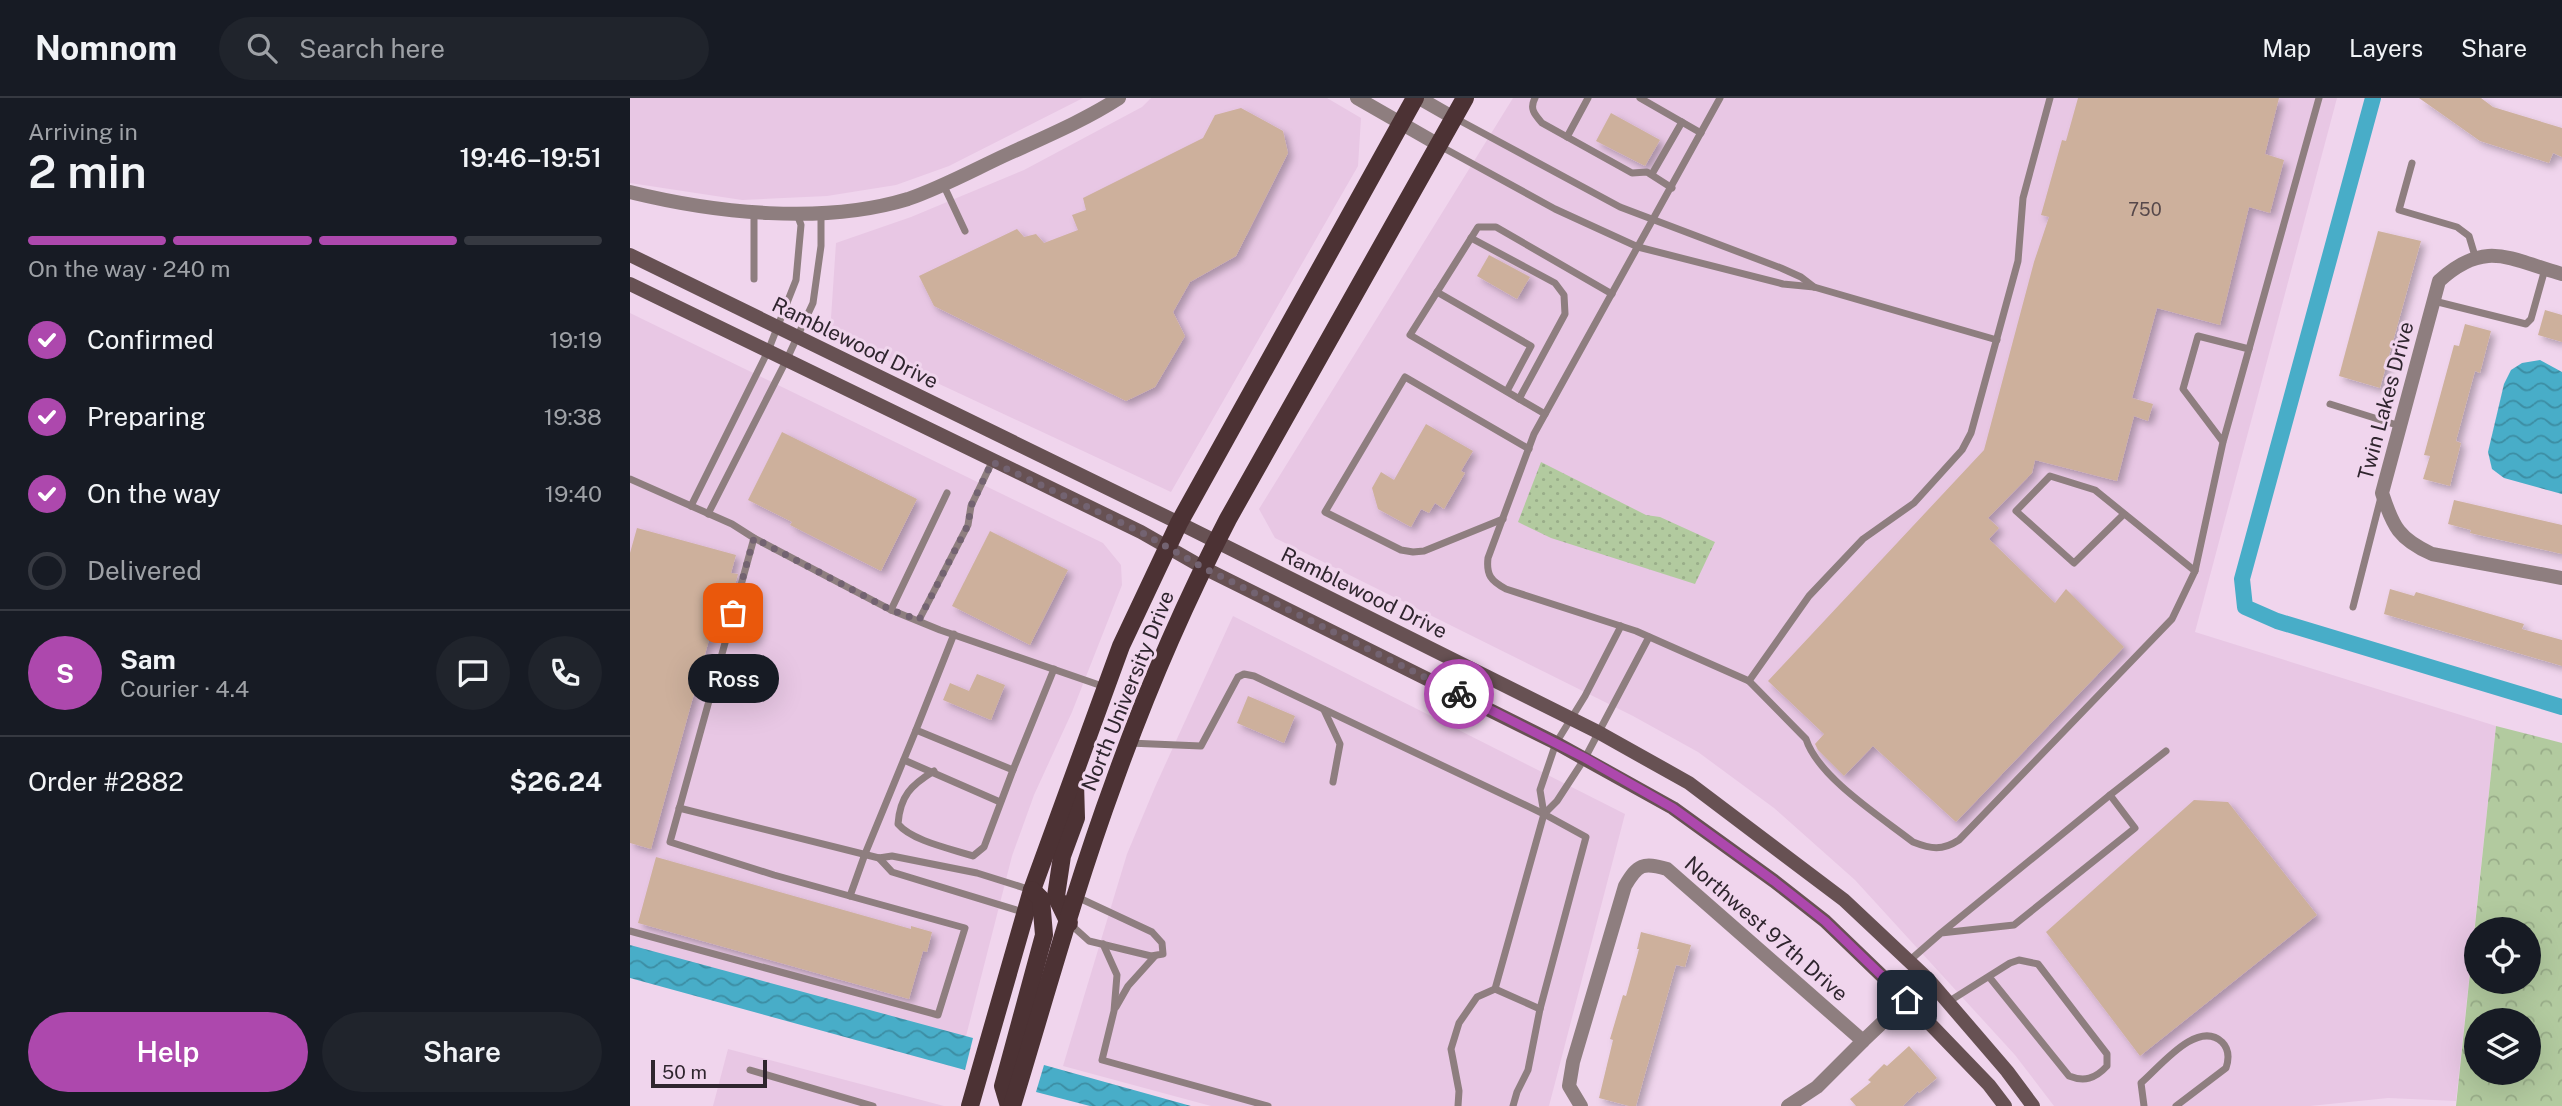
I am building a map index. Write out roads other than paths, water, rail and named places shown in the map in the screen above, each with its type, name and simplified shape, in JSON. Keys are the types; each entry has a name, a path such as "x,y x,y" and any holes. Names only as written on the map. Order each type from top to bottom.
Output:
{"main road":[{"name":"North University Drive","path":"970,1106 1032,890 1121,646 1179,523 1417,98"},
{"name":"North University Drive","path":"1010,1106 1076,896 1129,743 1158,670 1204,568 1216,542 1465,98"},
{"path":"1069,923 1056,896 1062,856 1076,818 1074,772"},
{"path":"1010,1106 1003,1086 1044,935 1041,899 1032,890"}],"street":[{"path":"630,192 734,211 797,213 882,206 911,198 943,184 1119,98"},
{"path":"1357,98 1439,145"},
{"path":"1417,98 1454,118"},
{"name":"Ramblewood Drive","path":"630,255 1179,523 1598,732 1689,783 1844,900 1909,961 1948,1002 2033,1106"},
{"path":"2475,256 2496,255 2562,274"},
{"name":"Twin Lakes Drive","path":"2475,256 2455,266 2440,281 2382,493 2398,533 2414,546 2432,554 2562,578"},
{"path":"630,284 1167,546 1204,568 1585,758 1673,808 1825,921 1907,1000 1989,1085 2005,1106"},
{"name":"Northwest 97th Drive","path":"1581,1106 1569,1086 1573,1062 1625,886 1635,869 1649,864 1667,869 1863,1041"},
{"path":"1788,1106 1817,1087 1928,979"}],"lane":[{"path":"1535,98 1532,104 1533,113 1542,123 1632,173 1652,174 1672,188"},
{"path":"1567,137 1587,98"},
{"path":"1640,98 1701,133"},
{"path":"1720,98 1545,414 1488,558 1487,571 1494,583 1506,589 1621,626 1748,681 1806,739 1810,752 1825,772 1913,842 1930,848 1946,848 1959,840 2172,619 2195,571 2223,442 2319,98"},
{"path":"1748,681 1809,596 1863,540 1913,503 1962,450 1972,431 2018,261 2023,198 2050,98"},
{"path":"1454,118 1620,207 1781,268 1801,277 1814,287"},
{"path":"1652,174 1682,122"},
{"path":"1439,145 1555,209 1638,247 1783,284 1814,287 1997,340"},
{"path":"2412,163 2399,210 2457,227 2469,236 2475,256"},
{"path":"943,184 965,231"},
{"path":"754,211 754,279"},
{"path":"708,514 813,303 821,246 821,212"},
{"path":"691,506 768,351 796,279 801,225 797,213"},
{"path":"1545,414 1410,335 1478,227 1496,227 1612,295"},
{"path":"1471,238 1555,284 1564,295 1565,314 1519,399"},
{"path":"2434,301 2526,324 2531,319 2544,269"},
{"path":"1437,292 1531,346 1507,391"},
{"path":"2223,442 2183,389 2198,336 2249,349"},
{"path":"1503,519 1424,551 1413,552 1401,550 1325,512 1405,377 1529,449"},
{"path":"2330,404 2400,426"},
{"path":"919,620 968,525 971,506 992,462"},
{"path":"2124,514 2074,563 2016,511 2050,476 2095,490 2195,571"},
{"path":"630,479 732,524 891,610 1105,687"},
{"path":"891,610 947,493"},
{"path":"2353,607 2382,493"},
{"path":"630,931 939,1015 965,928 670,842 754,538"},
{"path":"1458,1106 1460,1091 1451,1049 1459,1023 1478,997 1494,989 1544,814 1540,790 1556,743 1621,626"},
{"path":"850,896 864,854 954,634"},
{"path":"1544,814 1558,802 1585,758 1649,637"},
{"path":"934,771 909,788 899,811 898,824 914,836 973,856 984,847 1054,669"},
{"path":"1129,743 1201,746 1238,677 1244,674 1254,676 1544,814 1586,837 1540,1009 1528,1070 1513,1106"},
{"path":"1324,709 1340,744 1333,782"},
{"path":"916,730 1013,770"},
{"path":"1909,961 2166,751"},
{"path":"904,760 1000,802"},
{"path":"1941,933 2014,925 2135,828 2110,795"},
{"path":"679,808 879,858 892,856 977,873 1032,890"},
{"path":"879,858 892,872 1026,913"},
{"path":"1069,923 1088,941 1156,956 1163,954 1162,943 1152,932 1076,896"},
{"path":"1103,944 1117,975 1114,1011 1102,1060 1268,1106"},
{"path":"1114,1011 1128,986 1156,956"},
{"path":"1948,1002 1990,978 2010,962 2019,960 2038,964 2106,1054 2106,1066 2099,1075 2079,1080 2069,1076 1990,978"},
{"path":"1494,989 1540,1009"},
{"path":"2144,1106 2141,1083 2191,1038 2206,1035 2220,1040 2226,1047 2229,1060 2226,1068 2176,1106"},
{"path":"750,1070 873,1106"}],"water":[{"path":"2540,360 2562,372 2562,494 2504,478 2492,469 2488,452 2504,384 2511,370 2522,363"},
{"path":"630,945 973,1038 965,1070 630,978"},
{"path":"1044,1065 1191,1106 1090,1106 1036,1092"}],"waterway":[{"path":"2373,98 2242,579 2245,607 2277,621 2562,707"}],"place":[{"name":"Ross","path":"733,613"}]}
